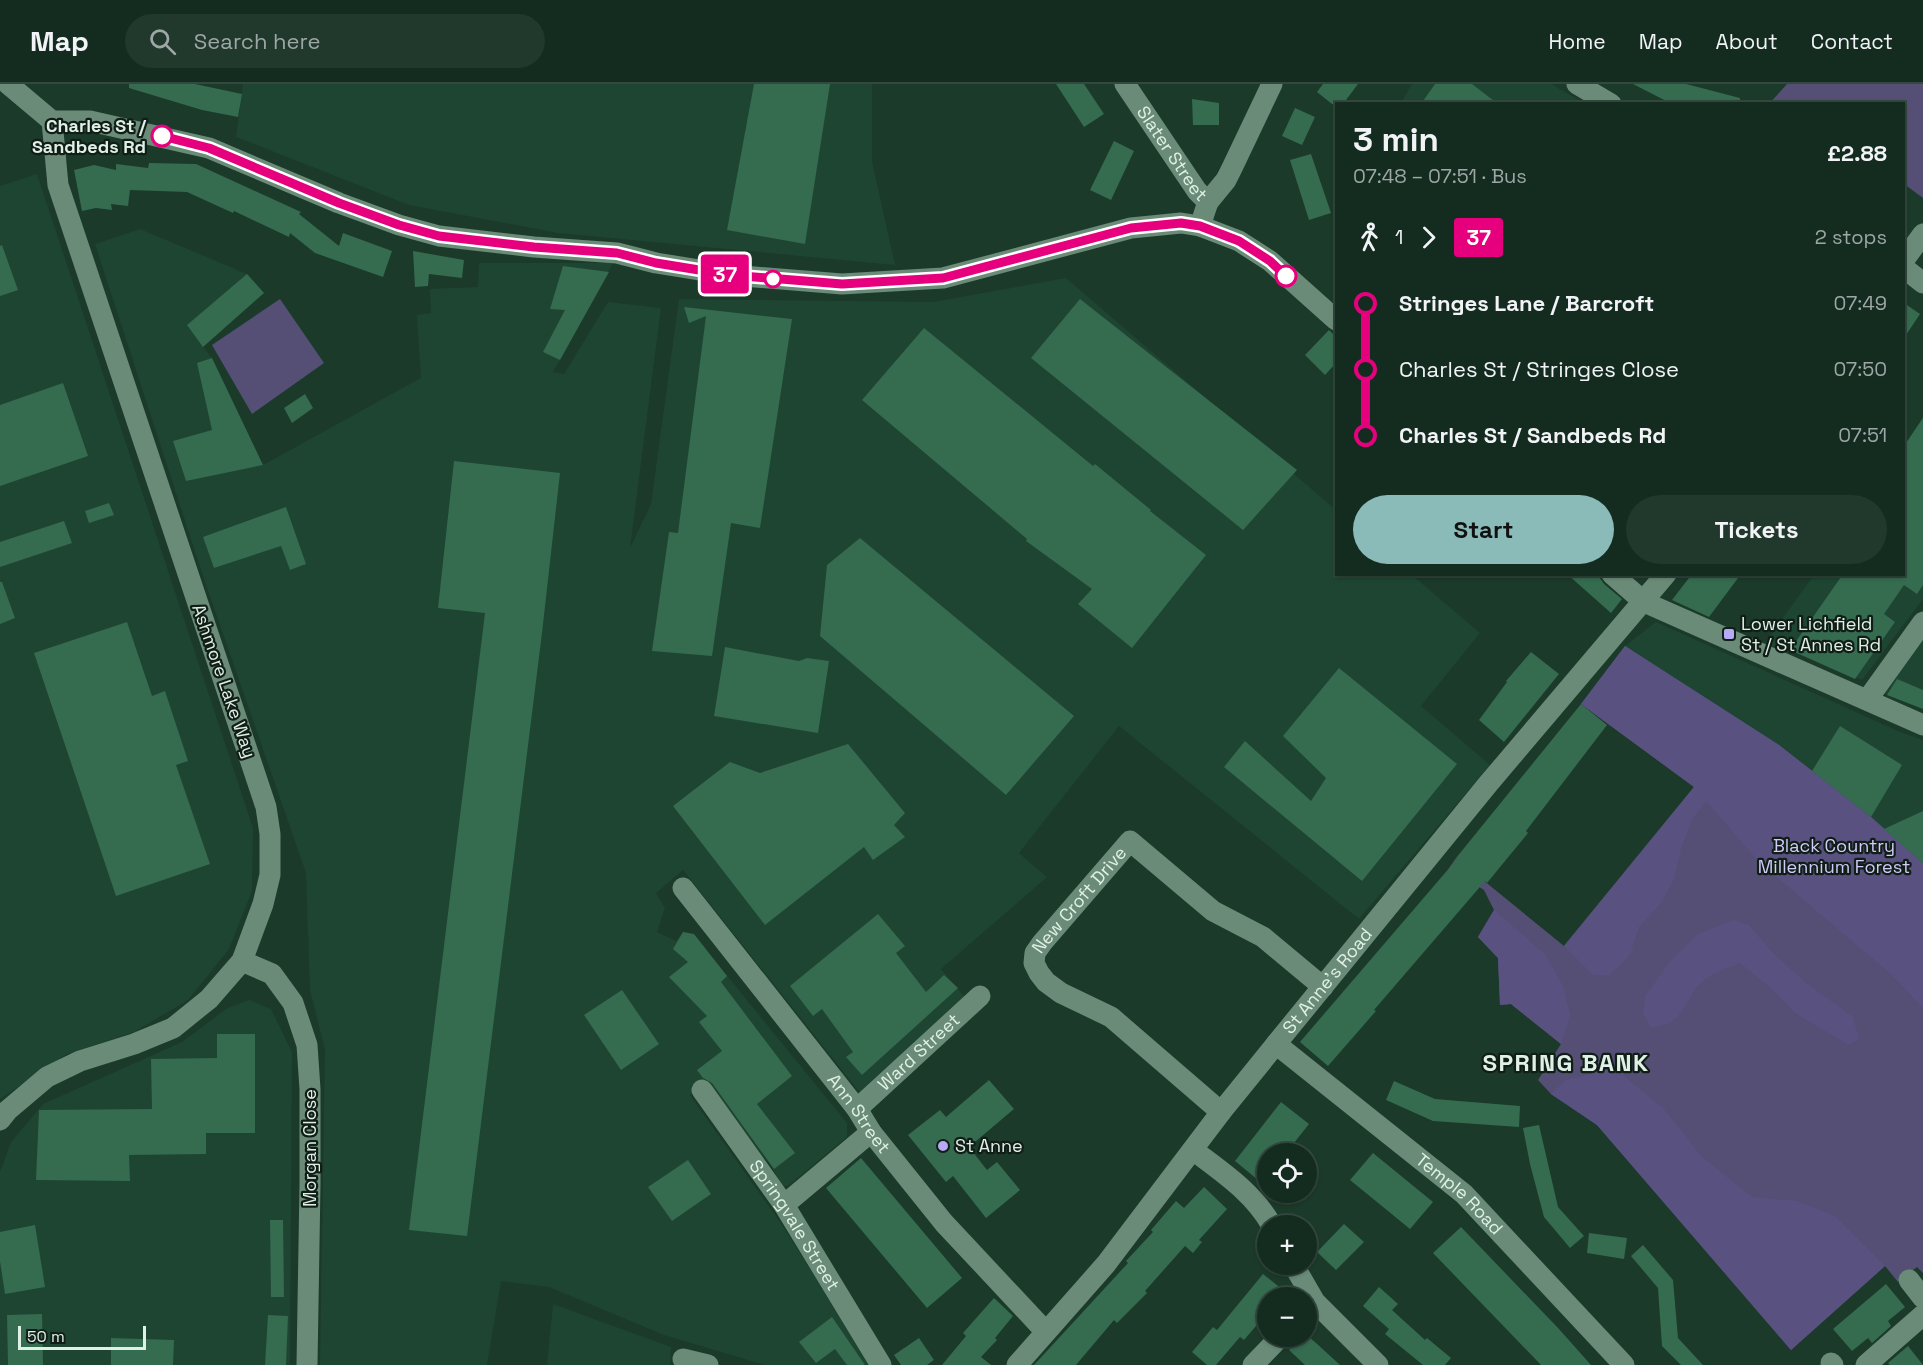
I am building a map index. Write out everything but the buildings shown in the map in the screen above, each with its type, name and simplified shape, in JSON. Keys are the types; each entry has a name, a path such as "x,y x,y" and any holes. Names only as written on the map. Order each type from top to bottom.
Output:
{"street":[{"path":"8,84 52,121 90,121 209,148 339,203 399,225 439,236 534,247 617,253 656,263 730,275 842,284 943,278 1131,228 1181,223 1200,226 1239,241 1270,261 1335,319"},
{"name":"Slater Street","path":"1125,84 1197,191 1208,202 1200,226"},
{"path":"1208,202 1233,168 1272,84"},
{"path":"1577,84 1608,102"},
{"name":"Ashmore Lake Way","path":"0,1120 8,1110 47,1077 80,1061 134,1044 173,1028 209,999 242,961 263,904 270,875 270,834 266,807 58,185 52,121"},
{"path":"1905,259 1923,234"},
{"path":"1905,269 1923,283"},
{"path":"1614,576 1644,602 1923,725"},
{"name":"St Anne's Road","path":"1017,1365 1106,1264 1221,1112 1276,1044 1496,775 1664,576"},
{"path":"1867,700 1923,622"},
{"name":"New Croft Drive","path":"1221,1112 1111,1017 1061,993 1046,982 1034,963 1035,953 1042,943 1130,841 1213,911 1263,937 1323,987"},
{"name":"Ann Street","path":"683,888 944,1223 1045,1331"},
{"name":"Morgan Close","path":"242,961 272,974 293,1003 307,1045 310,1089 310,1160 307,1365"},
{"name":"Ward Street","path":"857,1109 980,996"},
{"name":"Temple Road","path":"1276,1044 1464,1194 1624,1365"},
{"name":"Springvale Street","path":"702,1090 784,1205 880,1365"},
{"path":"784,1205 871,1132"},
{"path":"1193,1150 1240,1186 1266,1215"},
{"path":"1909,1280 1923,1298"},
{"path":"1317,1311 1378,1365"},
{"path":"1866,1365 1923,1315"},
{"path":"1253,1365 1270,1347"},
{"path":"683,1359 708,1365"}],"shaded area":[{"path":"243,84 872,84 872,161 895,265 558,233 409,205 236,137"},
{"path":"1412,84 1551,84 1582,102 1401,102"},
{"path":"37,174 253,828 252,891 229,949 188,1000 134,1032 67,1054 0,1099 0,186"},
{"path":"140,229 247,274 264,293 203,347 212,358 263,465 421,378 417,315 431,313 430,289 478,287 479,263 613,263 553,372 564,374 608,302 661,308 630,548 651,504 679,299 933,302 1066,278 1335,509 1335,576 1413,576 1480,633 1421,706 1490,765 1359,919 1119,726 1019,853 1047,877 941,969 967,1000 861,1094 683,870 656,893 665,908 657,932 676,941 683,932 694,935 847,1123 847,1137 789,1185 783,1187 773,1169 707,1083 690,1095 780,1222 872,1365 765,1365 664,1335 549,1287 501,1281 487,1365 320,1365 325,1050 310,990 306,873 204,579 95,244"},
{"path":"1923,417 1923,599 1862,680 1790,650 1764,644 1813,576 1905,576 1905,444"},
{"path":"1656,622 1898,731 1923,740 1923,863 1871,817 1779,745 1625,646"},
{"path":"1923,640 1923,709 1883,693"},
{"path":"249,1000 271,1009 292,1052 290,1365 0,1365 0,1172 11,1142 43,1104 182,1042 226,1009"},
{"path":"553,1304 671,1347 670,1365 547,1365"}],"green space":[{"path":"1787,84 1923,84 1923,198 1905,185 1905,102 1771,102"},
{"path":"280,299 324,363 252,414 212,345"},
{"path":"1625,646 1779,745 1871,817 1923,863 1923,1273 1917,1267 1898,1282 1885,1266 1791,1350 1597,1125 1551,1094 1538,1080 1561,1044 1511,1004 1500,1005 1498,958 1478,937 1494,910 1484,890 1449,868 1456,858 1564,946 1694,787 1581,704"},
{"name":"Black Country Millennium Forest","path":"1625,646 1779,745 1871,817 1923,863 1923,1008 1890,973 1760,863 1706,801 1691,821 1674,879 1661,903 1639,927 1630,955 1610,975 1593,975 1564,946 1694,787 1581,704"},
{"path":"1494,910 1545,954 1563,986 1570,1015 1561,1044 1511,1004 1500,1005 1498,958 1478,937"},
{"name":"Black Country Millennium Forest","path":"1733,920 1749,925 1771,951 1805,982 1853,1017 1859,1039 1849,1045 1795,1013 1770,987 1740,963 1702,982 1680,1013 1669,1023 1650,1027 1643,1013 1646,995 1671,960 1698,934"},
{"path":"1614,1068 1664,1109 1702,1157 1752,1197 1797,1201 1835,1216 1885,1266 1791,1350 1597,1125 1551,1094 1566,1080"}],"bus line":[{"name":"37","path":"162,136 209,148 339,203 399,225 439,236 534,247 617,253 656,263 730,275 842,284 943,278 1131,228 1181,223 1217,231 1239,241 1270,261 1286,276"}],"place":[{"name":"Charles St / Sandbeds Rd","path":"162,136"},
{"name":"Lower Lichfield St / St Annes Rd","path":"1729,634"},
{"name":"St Anne","path":"943,1146"}],"district":[{"name":"SPRING BANK","path":"1566,1063"}]}
